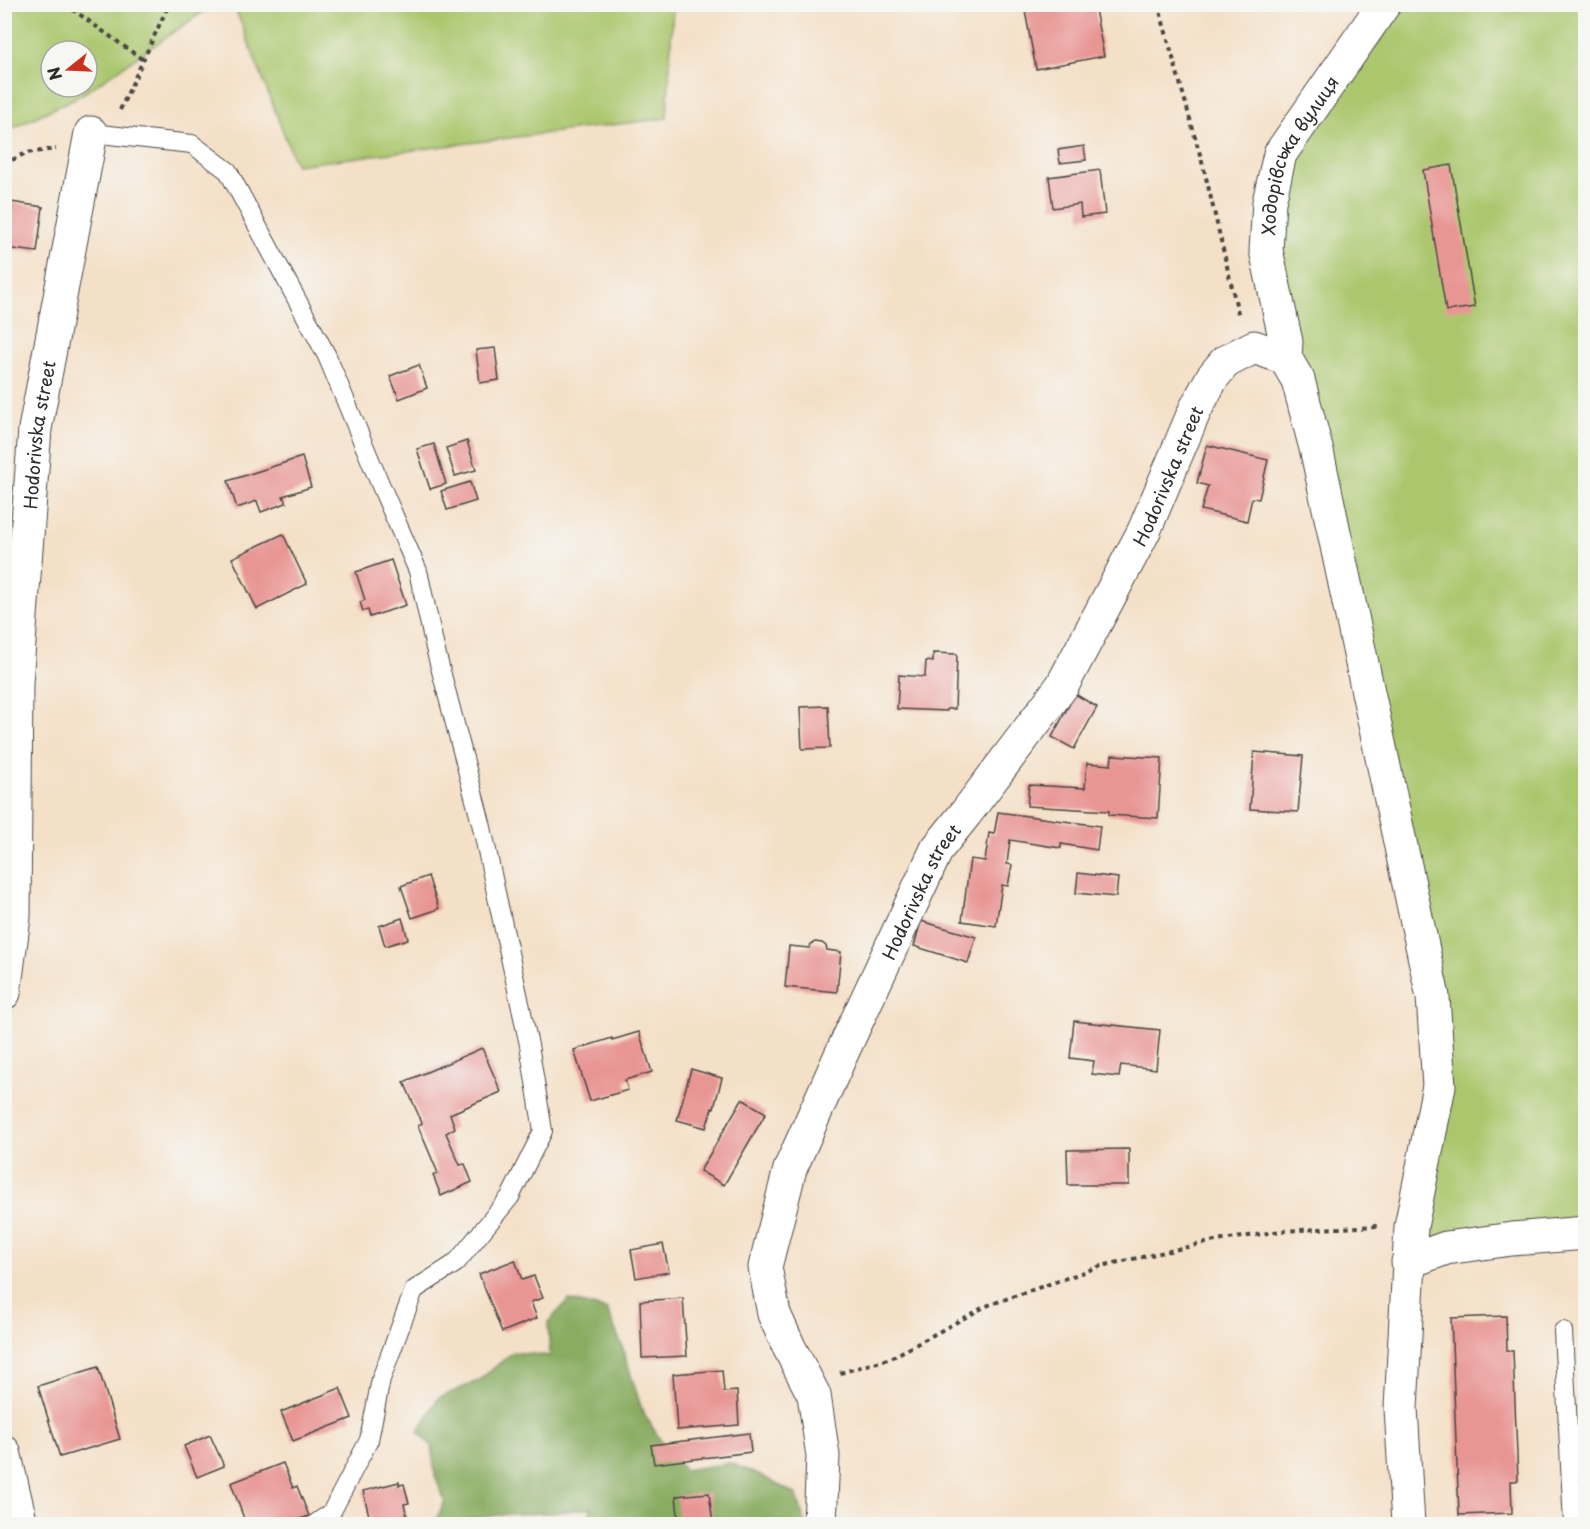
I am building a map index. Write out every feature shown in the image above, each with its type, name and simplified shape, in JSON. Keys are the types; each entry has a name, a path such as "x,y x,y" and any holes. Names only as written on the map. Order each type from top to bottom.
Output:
{"street":[{"name":"Ходорівська вулиця","path":"1285,357 1286,342 1266,250 1269,202 1280,154 1384,4"},
{"name":"Hodorivska street","path":"4,993 14,917 16,683 35,429 91,133"},
{"path":"1254,347 1285,357 1298,380 1317,452 1433,997 1439,1086 1411,1227 1401,1408 1408,1524"},
{"name":"Hodorivska street","path":"819,1524 824,1456 814,1395 774,1314 765,1267 790,1169 937,849 1062,686 1144,531 1195,410 1212,378 1225,362 1254,347"},
{"path":"1408,1262 1446,1248 1512,1239 1586,1233"},
{"path":"4,1452 21,1524"}],"lane":[{"path":"91,133 192,144 228,171 327,356 418,571 435,648 482,823 529,1045 543,1131 510,1197 456,1263 414,1290 381,1379 369,1440 331,1513 315,1524"},
{"path":"1563,1330 1573,1524"}],"path":[{"path":"66,4 143,60"},
{"path":"4,164 26,153 63,147 91,133 118,115 169,4"},
{"path":"1158,4 1204,169 1239,321 1254,347"},
{"path":"806,1380 891,1358 986,1306 1101,1266 1210,1242 1281,1231 1358,1226 1411,1227"}],"green space":[{"path":"5,4 213,4 99,83 99,39 39,39 39,99 73,99 5,132"},
{"path":"234,5 673,5 667,118 296,165"},
{"path":"1406,5 1585,5 1585,1243 1433,1247 1431,1150 1441,992 1299,355 1276,231 1300,146"},
{"path":"569,1300 607,1310 622,1346 642,1410 669,1455 685,1470 729,1463 758,1474 797,1495 805,1524 585,1524 592,1508 550,1513 508,1514 469,1519 455,1524 434,1524 445,1501 435,1476 432,1446 418,1432 438,1398 478,1381 513,1352 550,1356 548,1322"}],"building":[{"path":"1059,4 1094,4 1104,56 1036,69 1025,11"},
{"path":"1084,146 1086,160 1060,163 1058,150"},
{"path":"1451,165 1475,307 1446,311 1423,170"},
{"path":"1100,170 1105,214 1081,217 1080,204 1053,208 1049,177"},
{"path":"11,202 43,207 37,252 5,248 5,205"},
{"path":"495,348 499,380 480,383 476,350"},
{"path":"419,365 427,388 399,399 390,376"},
{"path":"467,441 476,470 455,476 446,448"},
{"path":"434,444 446,484 430,489 417,449"},
{"path":"1207,445 1268,460 1259,499 1252,498 1247,521 1201,510 1208,486 1197,483"},
{"path":"302,457 311,487 283,496 286,503 261,512 257,501 237,508 228,481"},
{"path":"470,482 476,501 447,510 441,491"},
{"path":"283,534 307,584 257,609 232,558"},
{"path":"391,560 406,605 370,617 368,610 363,611 360,602 365,600 356,572"},
{"path":"933,653 957,654 955,709 947,709 947,711 897,709 899,675 925,677 926,661 933,662"},
{"path":"1075,694 1097,707 1074,749 1052,737"},
{"path":"828,706 830,748 802,749 800,707"},
{"path":"1254,752 1303,756 1298,812 1250,809"},
{"path":"1112,755 1162,758 1158,818 1109,815 1109,811 1027,806 1029,785 1085,788 1087,763 1111,765"},
{"path":"998,812 1100,826 1097,850 1061,844 1061,848 1010,840 1007,864 1012,865 1008,886 1002,885 996,926 962,921 970,859 985,861 989,833 994,834"},
{"path":"1078,873 1118,878 1116,897 1076,893"},
{"path":"428,876 439,909 412,918 401,886"},
{"path":"402,918 408,939 385,946 379,926"},
{"path":"921,921 976,937 968,963 914,946"},
{"path":"815,942 822,943 827,950 841,952 837,992 785,987 789,946 809,948"},
{"path":"1074,1021 1160,1030 1156,1069 1121,1065 1119,1077 1092,1074 1094,1061 1070,1058"},
{"path":"639,1032 652,1072 625,1080 628,1090 590,1101 574,1050"},
{"path":"482,1048 501,1092 450,1114 455,1128 446,1133 460,1165 465,1164 472,1182 441,1196 433,1175 438,1173 418,1126 422,1123 404,1082"},
{"path":"691,1069 722,1078 706,1128 677,1120"},
{"path":"742,1099 766,1113 724,1185 700,1171"},
{"path":"1129,1149 1129,1185 1068,1185 1067,1150"},
{"path":"663,1244 669,1272 636,1278 631,1250"},
{"path":"515,1260 522,1280 534,1276 543,1298 531,1302 537,1318 502,1332 479,1274"},
{"path":"683,1298 687,1356 642,1358 640,1301"},
{"path":"1506,1316 1507,1351 1513,1351 1518,1481 1511,1481 1512,1513 1459,1515 1451,1318"},
{"path":"98,1367 120,1439 60,1457 38,1386"},
{"path":"722,1370 724,1392 737,1391 739,1425 677,1430 673,1374"},
{"path":"340,1388 352,1418 293,1441 281,1412"},
{"path":"749,1433 751,1452 654,1464 651,1445"},
{"path":"210,1435 224,1466 197,1477 184,1446"},
{"path":"283,1463 293,1488 297,1486 309,1516 285,1524 246,1524 231,1483"},
{"path":"399,1482 399,1485 404,1484 409,1503 404,1504 409,1524 371,1524 363,1491"},
{"path":"709,1493 713,1524 679,1524 676,1496"}]}
